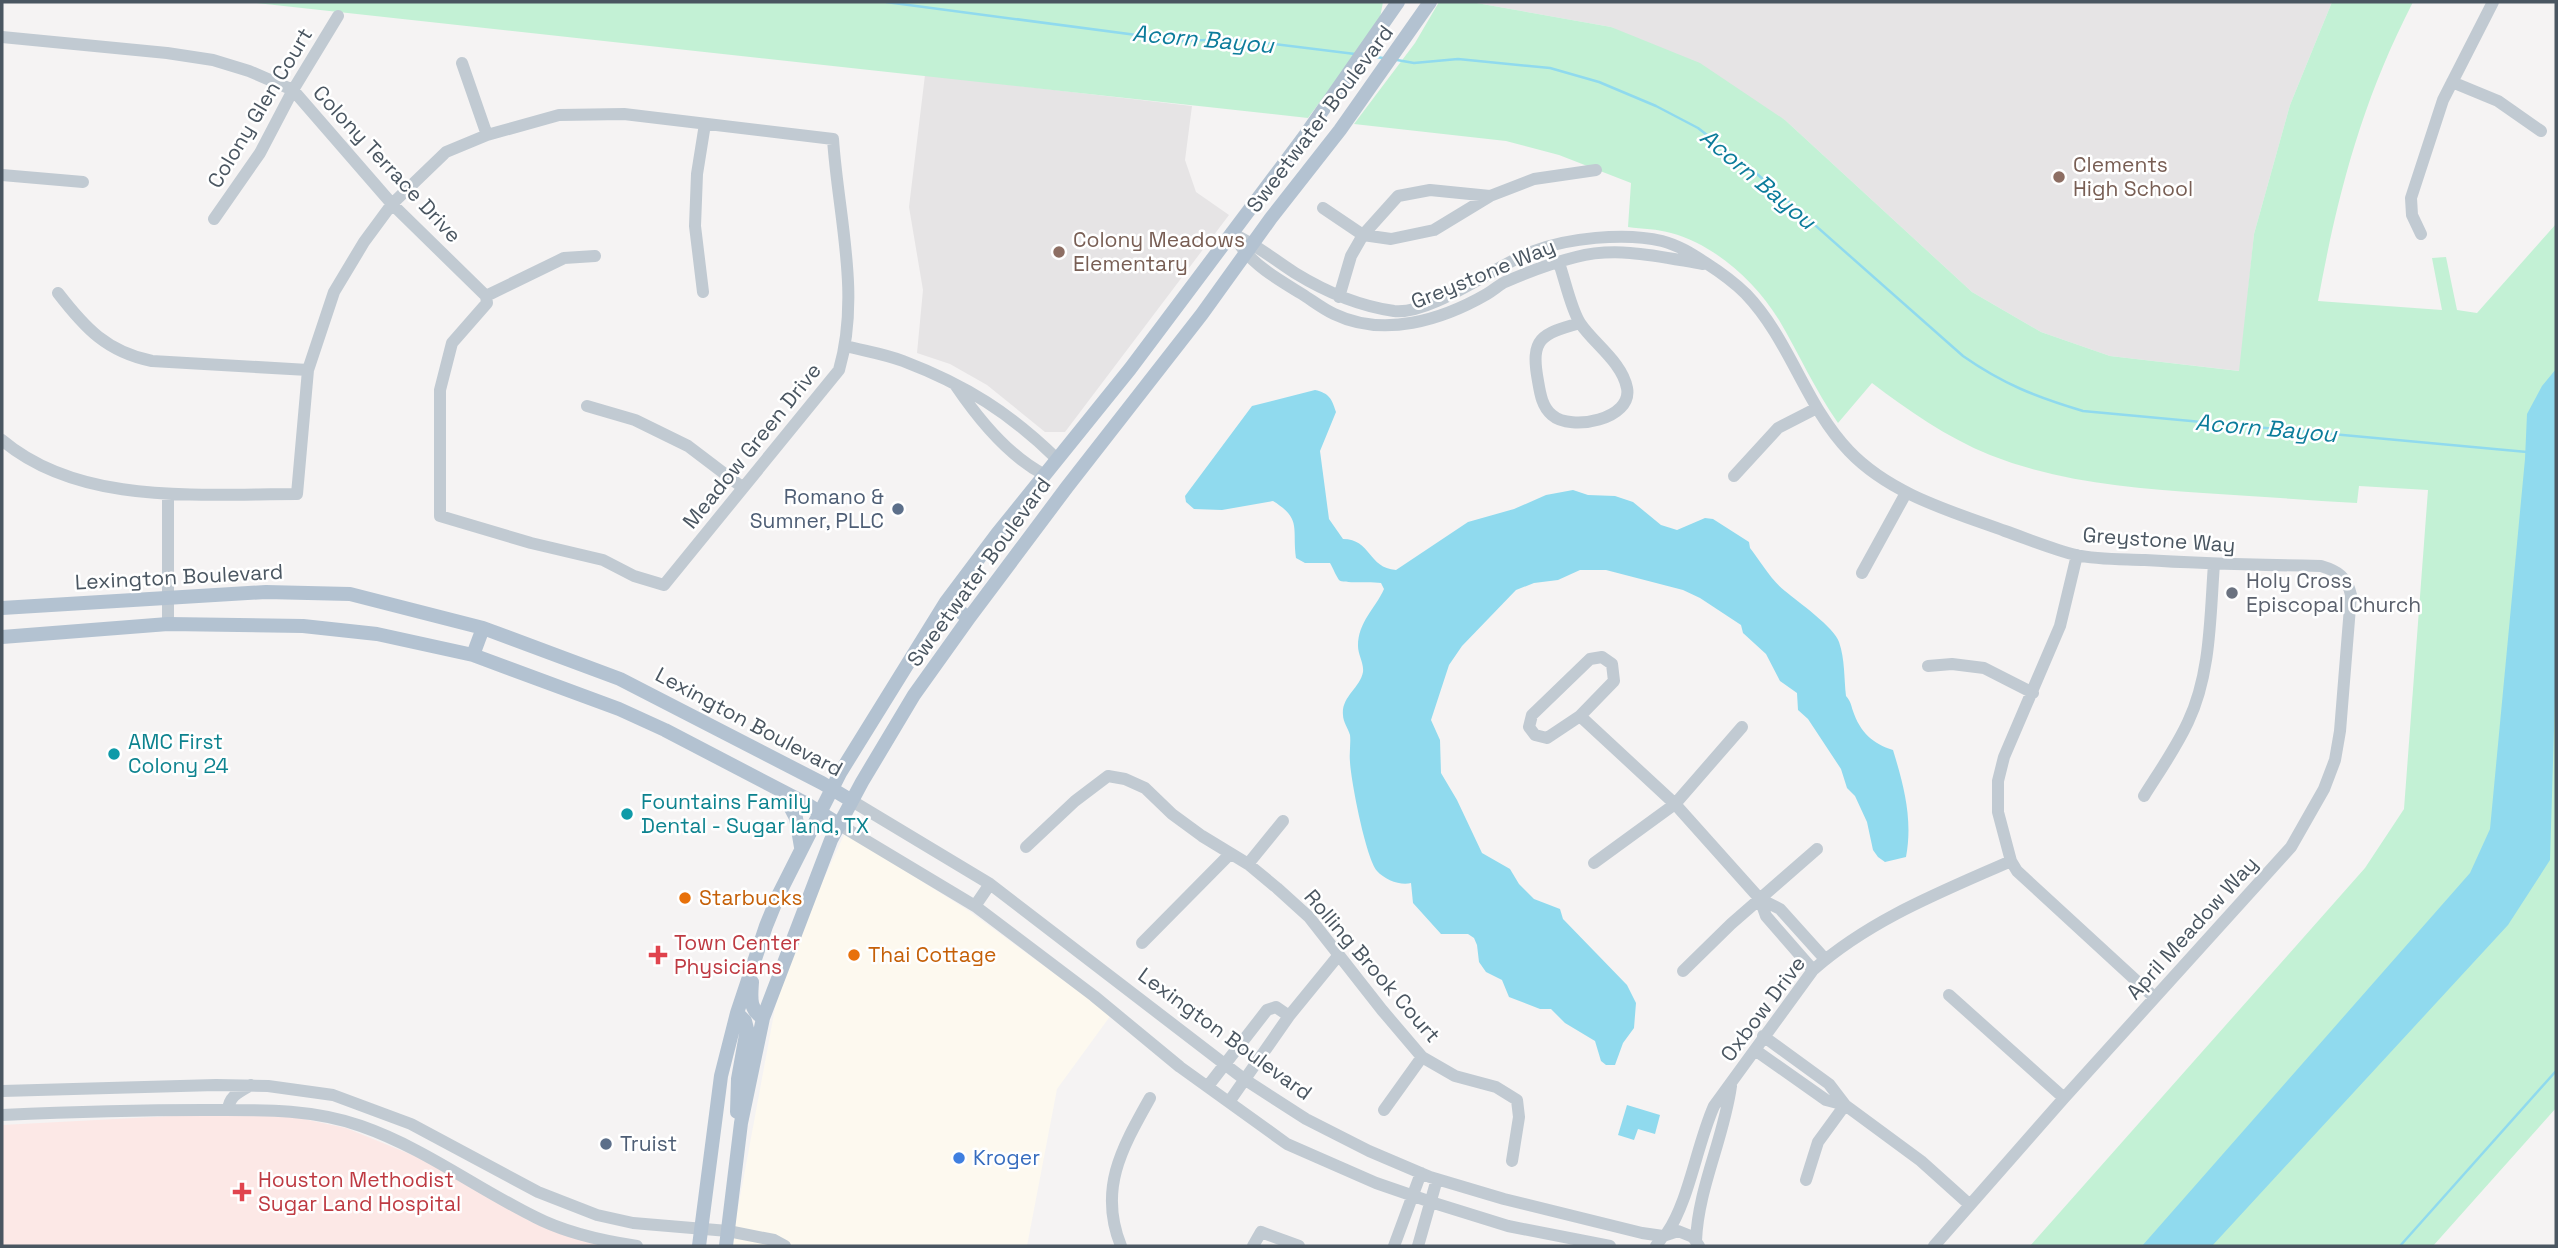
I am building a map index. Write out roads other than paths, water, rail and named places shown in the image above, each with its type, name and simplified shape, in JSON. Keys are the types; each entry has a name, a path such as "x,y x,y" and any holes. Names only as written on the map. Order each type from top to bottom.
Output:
{"main road":[{"name":"Sweetwater Boulevard","path":"727,1239 741,1123 763,1018 831,840 852,801 914,695 969,618 1360,103 1430,2"},
{"name":"Sweetwater Boulevard","path":"699,1246 721,1076 737,1013 765,926 832,789 946,602 1130,369 1330,101 1396,5"},
{"path":"1057,459 1071,482"},
{"path":"1045,475 1071,482"},
{"name":"Lexington Boulevard","path":"2,608 266,592 350,594 483,628 620,679 852,801"},
{"path":"946,602 969,618"},
{"path":"2,637 168,624 303,625 377,634 473,656 619,709 782,791 840,825"},
{"path":"473,656 483,628"},
{"path":"701,749 711,725"},
{"path":"782,791 796,818 801,848"},
{"path":"755,956 752,1007 756,1014 763,1018"},
{"path":"737,1013 745,1021 747,1029 737,1079 737,1116 741,1123"}],"street":[{"path":"2421,234 2412,215 2411,198 2434,123 2493,2"},
{"name":"Colony Glen Court","path":"215,219 260,153 293,90 338,16"},
{"name":"Colony Terrace Drive","path":"2,37 213,60 249,71 293,90 392,204 486,296"},
{"path":"462,63 486,135"},
{"path":"2452,82 2498,101 2541,131"},
{"path":"4,447 67,476 127,489 168,494 297,494 308,370 334,292 364,242 392,204 446,152 486,135 559,115 624,114 705,124 697,174 695,226 704,292"},
{"name":"Meadow Green Drive","path":"486,296 487,303 452,343 440,390 440,516 531,543 603,560 664,585 839,370 846,346 849,276 832,139 705,124"},
{"path":"1323,208 1363,236 1391,239 1434,230 1490,196 1534,178 1596,170"},
{"path":"2,175 83,182"},
{"path":"1339,298 1351,257 1363,236 1398,196 1430,190 1490,196"},
{"name":"Greystone Way","path":"1231,233 1282,282 1335,314 1380,325 1407,325 1448,312 1502,284 1559,262 1594,254 1635,253 1710,266"},
{"path":"1635,237 1635,253"},
{"name":"Greystone Way","path":"1250,249 1339,298 1397,311 1420,308 1530,252 1556,244 1635,237 1673,245 1735,283 1767,321 1816,408 1851,453 1880,477 1906,493 2077,555 2214,564 2321,566 2336,570 2344,578"},
{"path":"486,296 564,258 595,256"},
{"path":"1559,262 1580,323 1625,378 1628,391 1626,402 1612,415 1581,424 1562,421 1552,416 1544,406 1534,359 1537,346 1551,331 1580,323"},
{"path":"1481,278 1488,293"},
{"path":"58,293 92,333 132,357 152,361 308,370"},
{"path":"846,346 902,361 972,391 1027,429 1057,459"},
{"path":"956,386 998,439 1032,468 1045,475"},
{"path":"587,406 635,420 688,446 742,487"},
{"path":"1734,476 1777,428 1816,408"},
{"path":"1862,573 1906,493"},
{"path":"168,494 168,624"},
{"path":"2077,555 2060,626 2004,757 1998,781 1998,812 2011,861 2033,887 2154,998"},
{"path":"2144,796 2189,721 2200,688 2207,646 2214,564"},
{"name":"April Meadow Way","path":"1934,1246 2291,847 2324,789 2335,760 2340,731 2351,595 2344,578"},
{"path":"1602,657 1612,663 1614,681 1580,716 1547,738 1535,735 1529,727 1531,715 1590,659 1602,657"},
{"path":"1928,666 1952,664 1984,668 2033,693"},
{"path":"1580,716 1675,804 1760,899 1780,909 1825,959"},
{"path":"1594,863 1675,804 1742,727"},
{"name":"Rolling Brook Court","path":"1026,847 1075,801 1108,776 1125,779 1145,788 1172,814 1248,864 1309,917 1338,957 1422,1057 1455,1076 1496,1087 1517,1100 1520,1117 1512,1161"},
{"name":"Lexington Boulevard","path":"852,801 990,884 1244,1079 1306,1119 1369,1151 1437,1179 1516,1202 1662,1238 1683,1232 1698,1243"},
{"path":"1248,864 1283,821"},
{"path":"840,825 975,906 1094,996 1180,1067 1287,1144 1376,1183 1431,1202 1507,1226 1610,1246"},
{"path":"1683,971 1817,849"},
{"path":"1142,943 1230,854"},
{"name":"Oxbow Drive","path":"1662,1238 1678,1214 1704,1127 1714,1106 1813,970 1825,959 1905,907 2011,861"},
{"path":"975,906 990,884"},
{"path":"1760,899 1766,916 1813,970"},
{"path":"1229,1102 1289,1016 1338,957"},
{"path":"1949,995 2064,1098"},
{"path":"1208,1086 1267,1010 1276,1007 1289,1016"},
{"path":"1763,1036 1829,1084 1845,1105 1921,1161 1969,1205"},
{"path":"1755,1050 1826,1100 1845,1105"},
{"path":"1384,1110 1422,1057"},
{"name":"Oxbow Drive","path":"1698,1243 1696,1220 1728,1112 1732,1082"},
{"path":"228,1110 229,1101 251,1085"},
{"path":"2,1091 251,1085 306,1090 348,1101 411,1124 538,1192 597,1215 633,1223 701,1230 727,1239 774,1240 785,1246"},
{"path":"122,1087 122,1110"},
{"path":"2,1099 9,1098 19,1090"},
{"path":"1121,1246 1113,1220 1112,1181 1128,1137 1150,1098"},
{"path":"343,1121 348,1101"},
{"path":"1806,1180 1818,1142 1845,1105"},
{"path":"2,1115 122,1110 263,1109 307,1113 360,1126 426,1154 528,1213 568,1230 637,1246"},
{"path":"1394,1246 1421,1173"},
{"path":"1418,1246 1437,1179"},
{"path":"528,1213 538,1192"},
{"path":"1253,1246 1261,1231 1299,1246"}],"water":[{"path":"2556,369 2556,665 2550,860 2508,925 2212,1246 2142,1246 2470,873 2490,829 2527,414 2542,386"},
{"path":"1315,390 1329,397 1336,412 1320,451 1329,519 1343,539 1359,544 1387,568 1396,570 1468,522 1514,509 1546,495 1573,490 1588,495 1615,496 1633,502 1661,525 1677,530 1705,518 1713,519 1749,542 1750,548 1775,582 1836,636 1842,655 1846,696 1859,725 1868,736 1893,750 1908,816 1906,857 1885,862 1873,850 1867,822 1855,796 1847,788 1841,769 1808,719 1798,710 1797,693 1780,681 1766,654 1743,633 1741,625 1683,590 1606,570 1580,570 1558,580 1534,583 1516,590 1462,646 1449,665 1431,720 1440,740 1441,773 1482,853 1510,869 1519,884 1534,899 1560,909 1563,919 1627,985 1636,1003 1634,1028 1623,1043 1615,1065 1606,1065 1601,1061 1595,1041 1565,1023 1551,1009 1540,1009 1509,997 1502,980 1486,972 1479,962 1474,938 1468,934 1441,934 1413,903 1411,883 1398,883 1380,874 1368,851 1353,785 1350,735 1343,709 1363,672 1358,649 1359,637 1384,589 1381,583 1342,581 1330,563 1305,563 1296,558 1292,519 1273,501 1222,510 1194,509 1186,502 1185,496 1252,406"},
{"path":"1627,1105 1660,1115 1655,1134 1638,1129 1634,1140 1618,1135"}],"waterway":[{"name":"Acorn Bayou","path":"886,2 1182,41 1234,39 1355,54"},
{"name":"Acorn Bayou","path":"1369,56 1383,58"},
{"name":"Acorn Bayou","path":"1397,60 1414,63 1458,59 1550,68 1599,82 1656,106 1698,128 1756,173 1963,356 2006,382 2050,400 2083,411 2527,452"},
{"path":"2400,1246 2556,1071"}],"place":[{"name":"Clements High School","path":"2059,177"},
{"name":"Colony Meadows Elementary","path":"1059,252"},
{"name":"Romano & Sumner, PLLC","path":"898,509"},
{"name":"Holy Cross Episcopal Church","path":"2232,593"},
{"name":"AMC First Colony 24","path":"114,754"},
{"name":"Fountains Family Dental - Sugar land, TX","path":"627,814"},
{"name":"Starbucks","path":"685,898"},
{"name":"Town Center Physicians","path":"658,955"},
{"name":"Thai Cottage","path":"854,955"},
{"name":"Truist","path":"606,1144"},
{"name":"Kroger","path":"959,1158"},
{"name":"Houston Methodist Sugar Land Hospital","path":"242,1192"}]}
